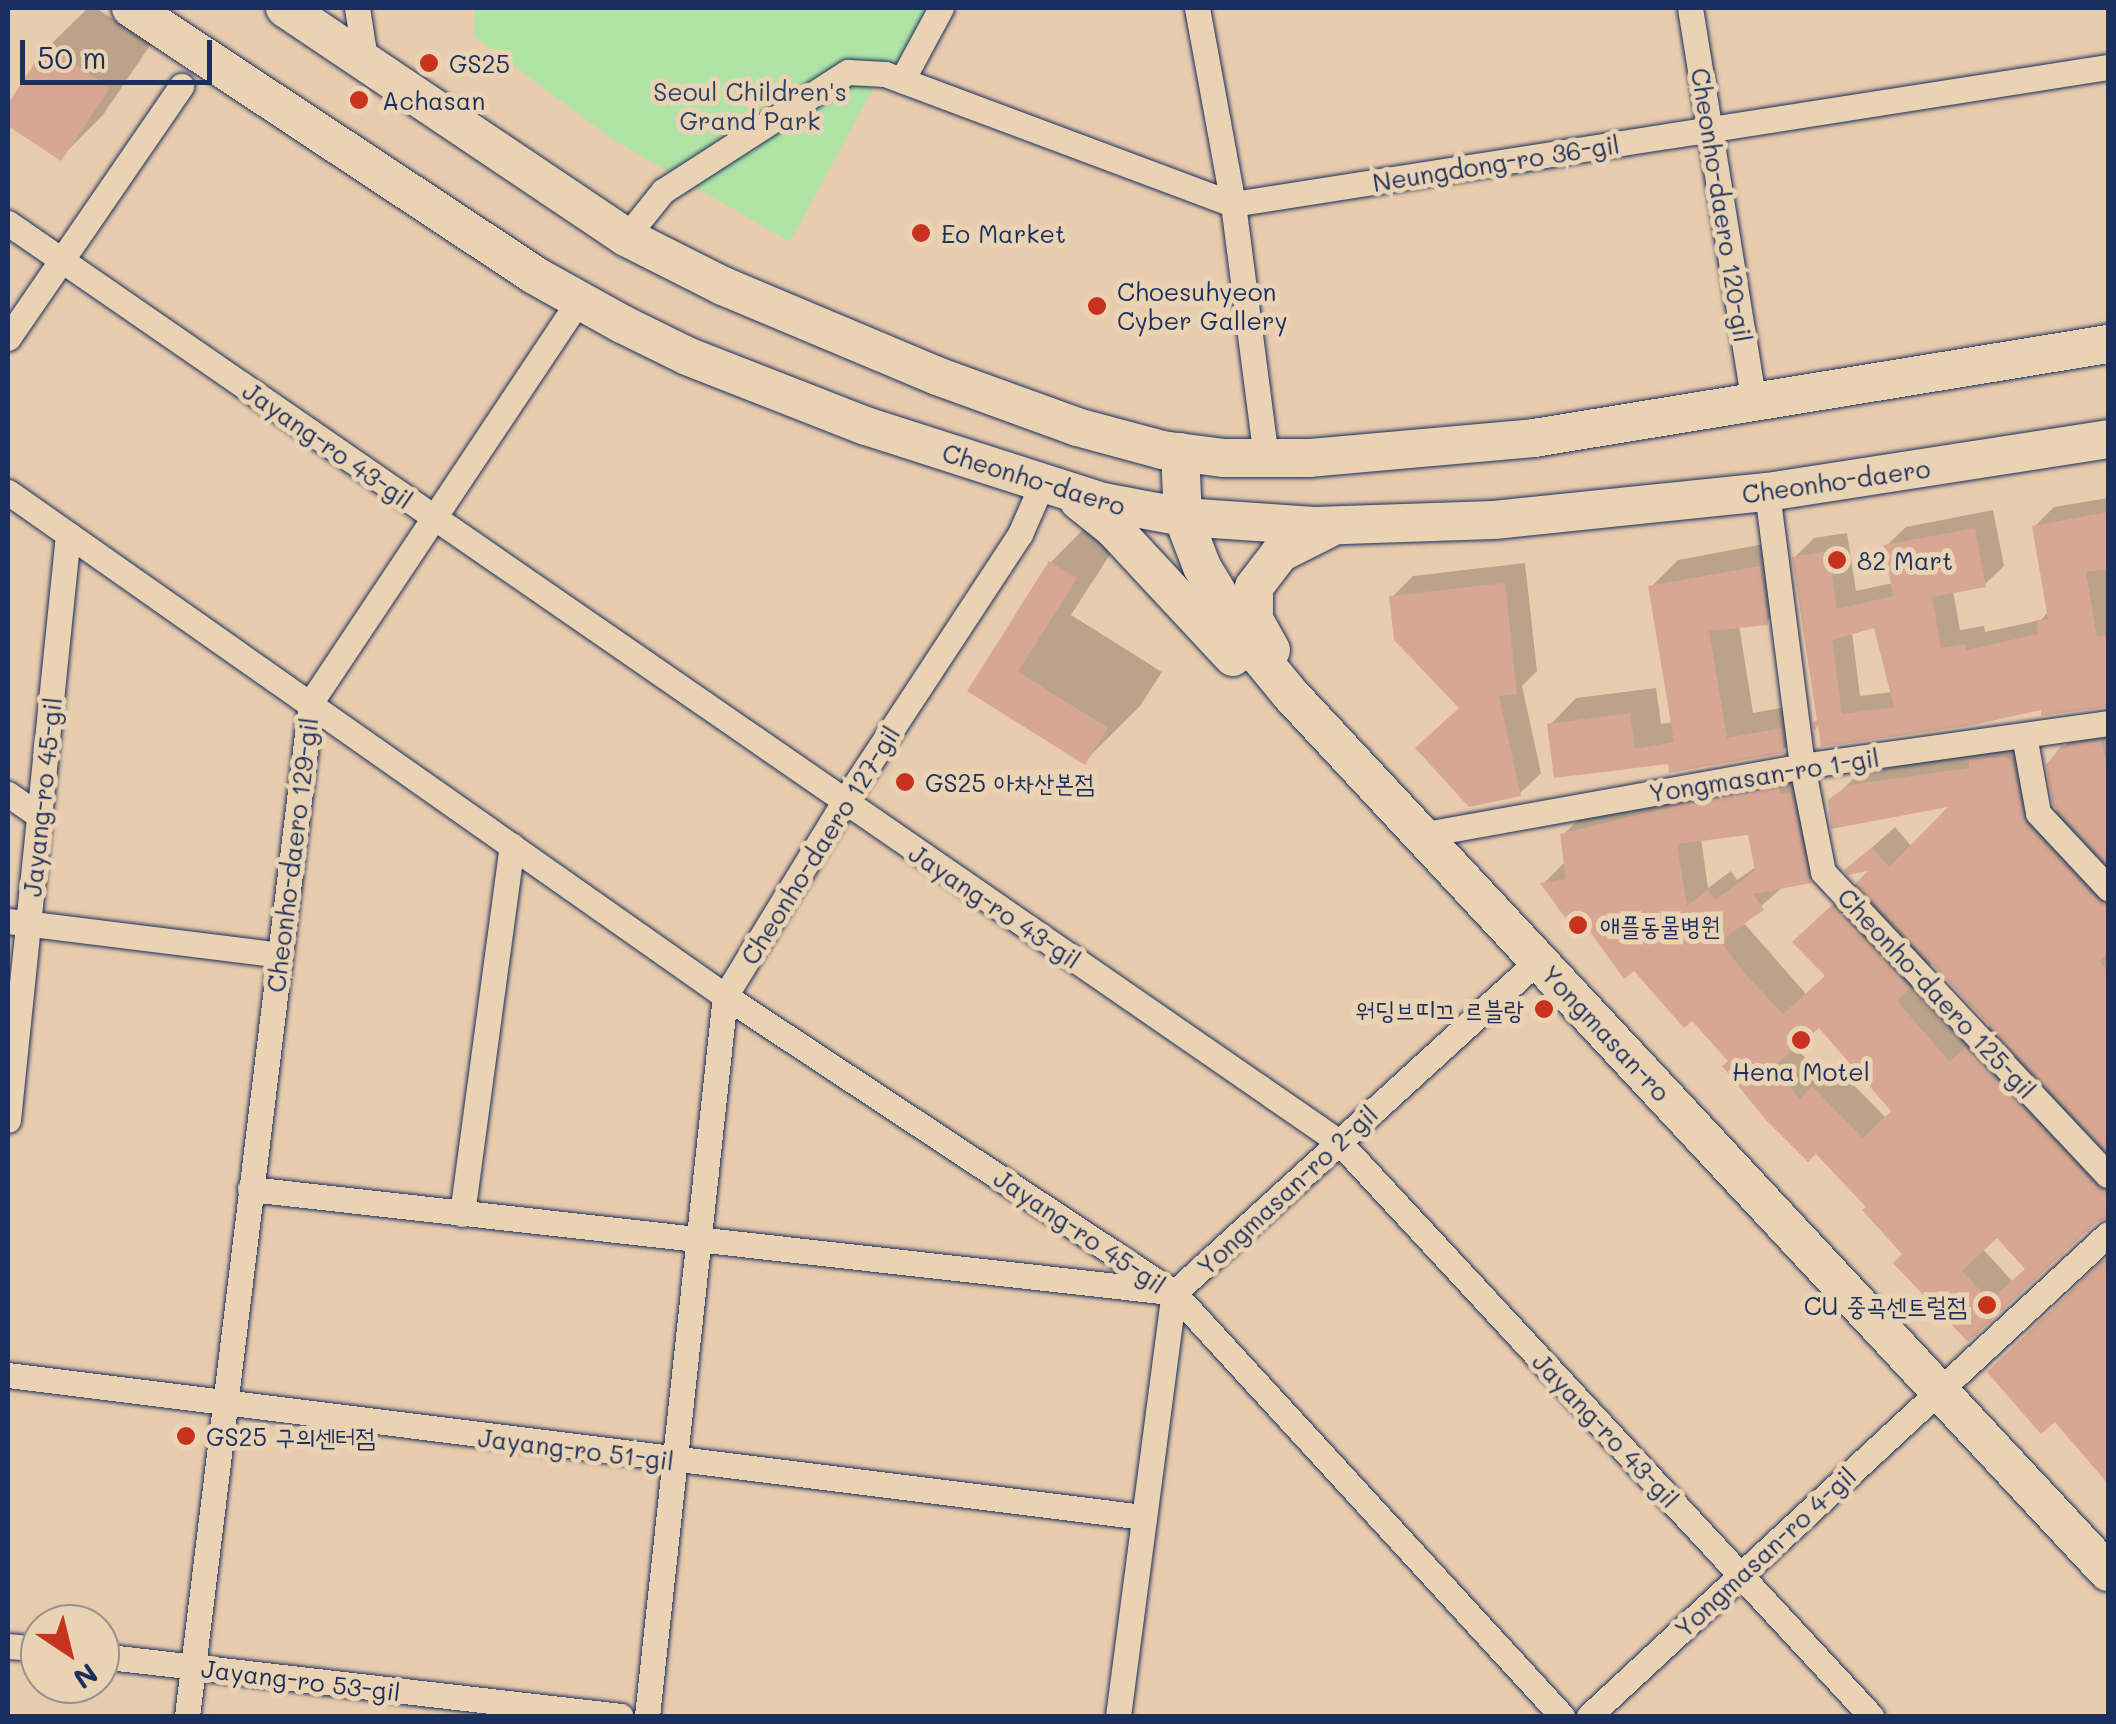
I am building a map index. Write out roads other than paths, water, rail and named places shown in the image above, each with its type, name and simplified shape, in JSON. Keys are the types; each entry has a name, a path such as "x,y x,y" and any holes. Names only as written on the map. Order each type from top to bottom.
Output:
{"main road":[{"name":"Cheonho-daero","path":"131,8 578,301 687,356 753,383 1054,487 1183,517 1338,526 1550,517 1766,492 2108,439"},
{"path":"286,8 626,237 722,286 937,376 1078,427 1180,452 1266,459 1517,440 2108,344"},
{"name":"Yongmasan-ro","path":"1180,452 1183,517 1202,567 1228,614 1290,694 2108,1572"},
{"path":"1054,487 1113,528 1231,655 1290,694"},
{"path":"1290,694 1254,619 1254,587 1292,544 1338,526"}],"street":[{"path":"357,8 366,65"},
{"path":"902,80 942,8"},
{"path":"1197,8 1233,204 1266,459"},
{"name":"Cheonho-daero 120-gil","path":"1690,8 1754,403"},
{"name":"Neungdong-ro 36-gil","path":"626,237 663,191 832,79 866,71 902,80 1233,204 2108,67"},
{"path":"8,338 181,86"},
{"name":"Jayang-ro 43-gil","path":"8,224 1338,1142 1871,1716"},
{"name":"Cheonho-daero 129-gil","path":"186,1716 311,702 578,301"},
{"name":"Cheonho-daero 127-gil","path":"648,1716 725,996 844,802 1054,487"},
{"name":"Jayang-ro 45-gil","path":"8,492 725,996 1174,1293 1562,1716"},
{"name":"Cheonho-daero 125-gil","path":"1766,492 1802,766 1823,872 2108,1175"},
{"name":"Jayang-ro 45-gil","path":"8,1120 18,922 40,816 68,534"},
{"name":"Yongmasan-ro 1-gil","path":"1420,835 1802,766 2108,723"},
{"path":"2024,735 2038,813 2108,888"},
{"path":"8,794 40,816"},
{"path":"462,1214 512,845"},
{"path":"18,922 280,956"},
{"name":"Yongmasan-ro 2-gil","path":"1118,1716 1174,1293 1538,961"},
{"path":"250,1189 1174,1293"},
{"name":"Yongmasan-ro 4-gil","path":"1589,1716 2108,1234"},
{"name":"Jayang-ro 51-gil","path":"8,1375 675,1462 1144,1516"},
{"name":"Jayang-ro 53-gil","path":"120,1658 622,1716"}],"place":[{"name":"GS25","path":"429,63"},
{"name":"Achasan","path":"359,100"},
{"name":"Eo Market","path":"921,233"},
{"name":"Choesuhyeon Cyber Gallery","path":"1097,306"},
{"name":"82 Mart","path":"1837,560"},
{"name":"GS25 아차산본점","path":"905,782"},
{"name":"애플동물병원","path":"1578,925"},
{"name":"워딩브띠끄 르블랑","path":"1544,1009"},
{"name":"Hena Motel","path":"1801,1040"},
{"name":"CU 중곡센트럴점","path":"1987,1305"},
{"name":"GS25 구의센터점","path":"186,1436"}],"park label":[{"name":"Seoul Children's Grand Park","path":"750,106"}]}
